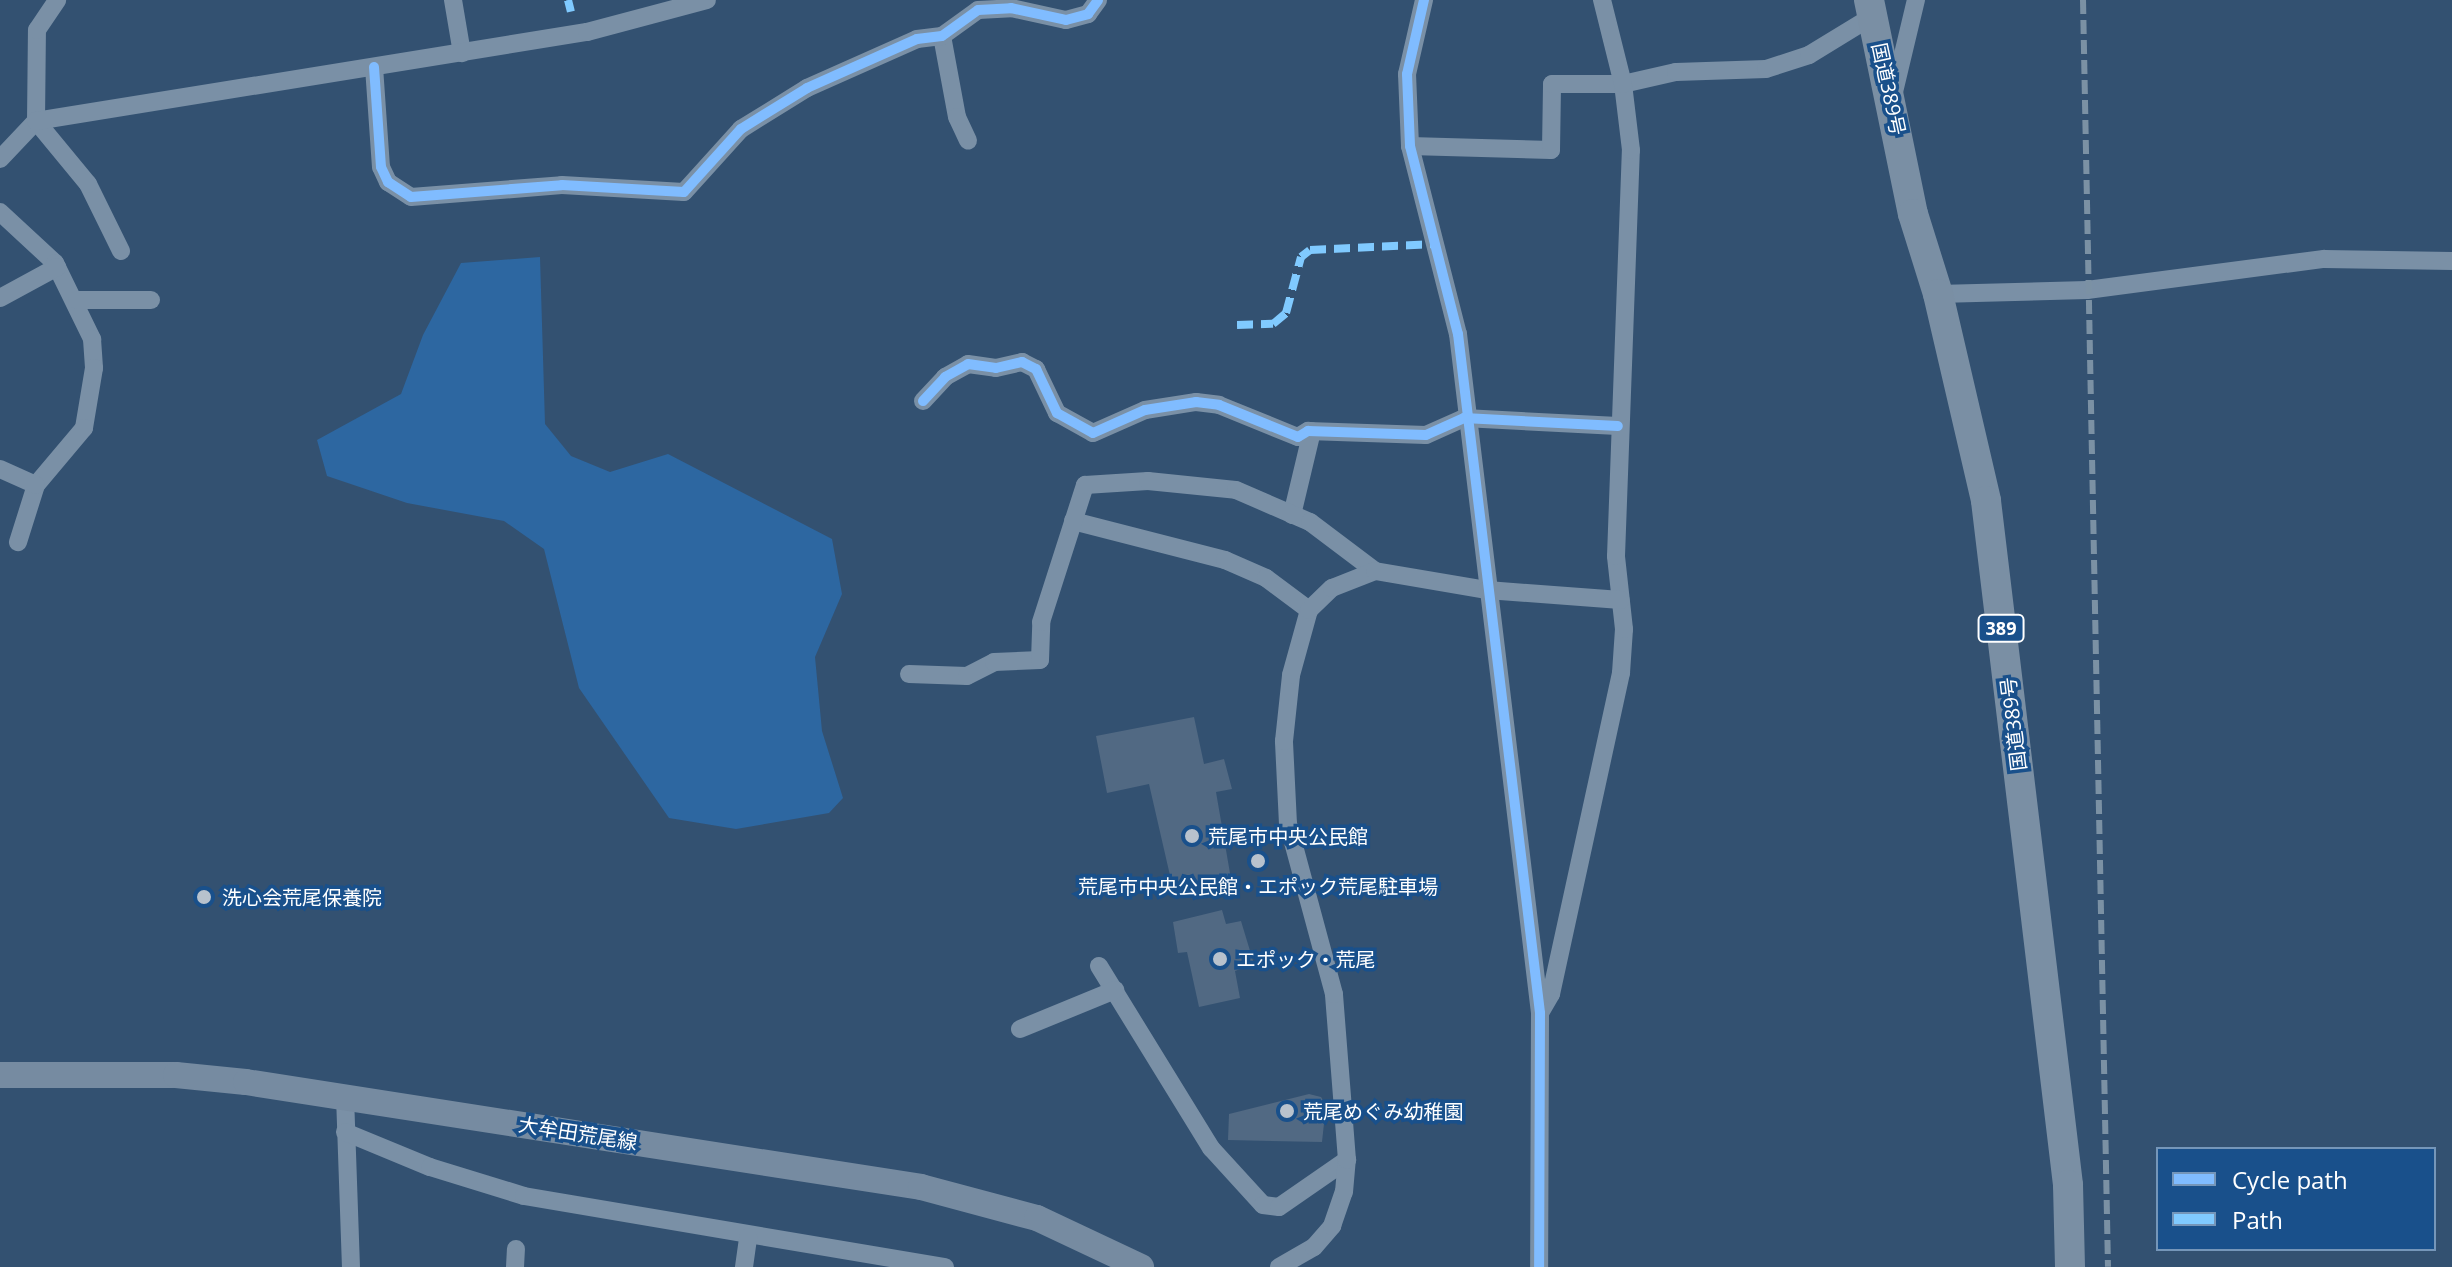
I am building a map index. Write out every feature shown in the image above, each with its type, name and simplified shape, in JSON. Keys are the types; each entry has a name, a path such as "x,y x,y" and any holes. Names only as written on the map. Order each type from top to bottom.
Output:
{"highway":[{"name":"国道389号","path":"1871,8 1893,99 1913,214 1938,294 1986,501 2068,1185 2070,1267"}],"main road":[{"name":"大牟田荒尾線","path":"0,1075 176,1075 345,1096 936,1191 1037,1218 1141,1267"}],"street":[{"path":"57,0 37,30 36,121 88,184 121,251"},
{"path":"453,0 462,53"},
{"path":"0,159 36,121 462,53 707,0"},
{"path":"374,67 381,167 388,182 411,197 562,185 684,192 741,129 807,88 917,39 942,36 978,10 1011,8 1066,20 1088,14 1098,0"},
{"path":"1424,0 1407,74 1410,146 1458,334 1464,418 1540,1013 1539,1267"},
{"path":"1540,1013 1551,994 1621,673 1621,600 1616,556 1618,426 1631,150 1623,84 1602,0"},
{"path":"1893,99 1916,0"},
{"path":"1410,146 1551,150 1552,84 1623,84 1676,72 1766,69 1809,55 1871,8"},
{"path":"942,36 957,117 968,141"},
{"path":"0,212 57,267 77,300 92,339 94,368 84,428 36,485 18,542"},
{"path":"1938,294 2087,290 2324,259 2452,261"},
{"path":"0,298 57,267"},
{"path":"77,300 151,300"},
{"path":"923,401 945,377 968,364 996,368 1022,362 1036,369 1057,413 1093,433 1145,410 1196,402 1219,405 1298,437 1312,431 1426,435 1464,418 1618,426"},
{"path":"1292,515 1312,431"},
{"path":"0,469 36,485"},
{"path":"909,674 967,676 994,662 1040,660 1041,622 1085,485 1107,480 1212,484 1310,522 1375,571 1487,590 1621,600"},
{"path":"1073,521 1225,560 1266,578 1309,610"},
{"path":"1279,1267 1314,1247 1332,1226 1344,1192 1347,1160 1334,994 1288,824 1284,741 1291,675 1309,610 1332,588 1375,571"},
{"path":"1099,966 1168,1085 1211,1148 1263,1205 1279,1207 1347,1160"},
{"path":"1020,1029 1115,990"},
{"path":"345,1096 351,1267"},
{"path":"345,1132 430,1167 524,1196 748,1237 945,1267"},
{"path":"744,1267 748,1237"}],"shaded area":[{"path":"540,257 545,424 571,456 610,472 668,454 832,539 842,594 815,657 822,731 843,798 829,813 736,829 669,818 579,688 544,549 504,521 407,503 327,476 317,440 401,394 423,335 461,263"}],"building":[{"name":"荒尾市中央公民館","path":"1194,717 1204,764 1224,759 1232,789 1216,792 1231,879 1174,893 1149,784 1107,793 1096,736"},
{"name":"エポック・荒尾","path":"1222,910 1226,924 1241,921 1254,964 1235,971 1240,998 1199,1007 1187,952 1178,953 1173,922"},
{"name":"荒尾めぐみ幼稚園","path":"1309,1094 1321,1097 1326,1105 1322,1142 1228,1140 1229,1114"}],"railway":[{"path":"2083,0 2108,1267"}],"marked path":[{"path":"568,0 571,12"},
{"path":"1237,325 1273,324 1286,313 1301,257 1310,250 1435,244"}],"cycle path":[{"path":"374,67 381,167 388,182 411,197 562,185 684,192 741,129 807,88 917,39 942,36 978,10 1011,8 1066,20 1088,14 1098,0"},
{"path":"1424,0 1407,74 1410,146 1458,334 1540,1013 1539,1267"},
{"path":"923,401 945,377 968,364 996,368 1022,362 1036,369 1057,413 1093,433 1145,410 1196,402 1219,405 1298,437 1308,431 1426,435 1464,418 1618,426"}],"place":[{"name":"荒尾市中央公民館","path":"1192,836"},
{"name":"荒尾市中央公民館・エポック荒尾駐車場","path":"1258,861"},
{"name":"洗心会荒尾保養院","path":"204,897"},
{"name":"エポック・荒尾","path":"1220,959"},
{"name":"荒尾めぐみ幼稚園","path":"1287,1111"}]}
